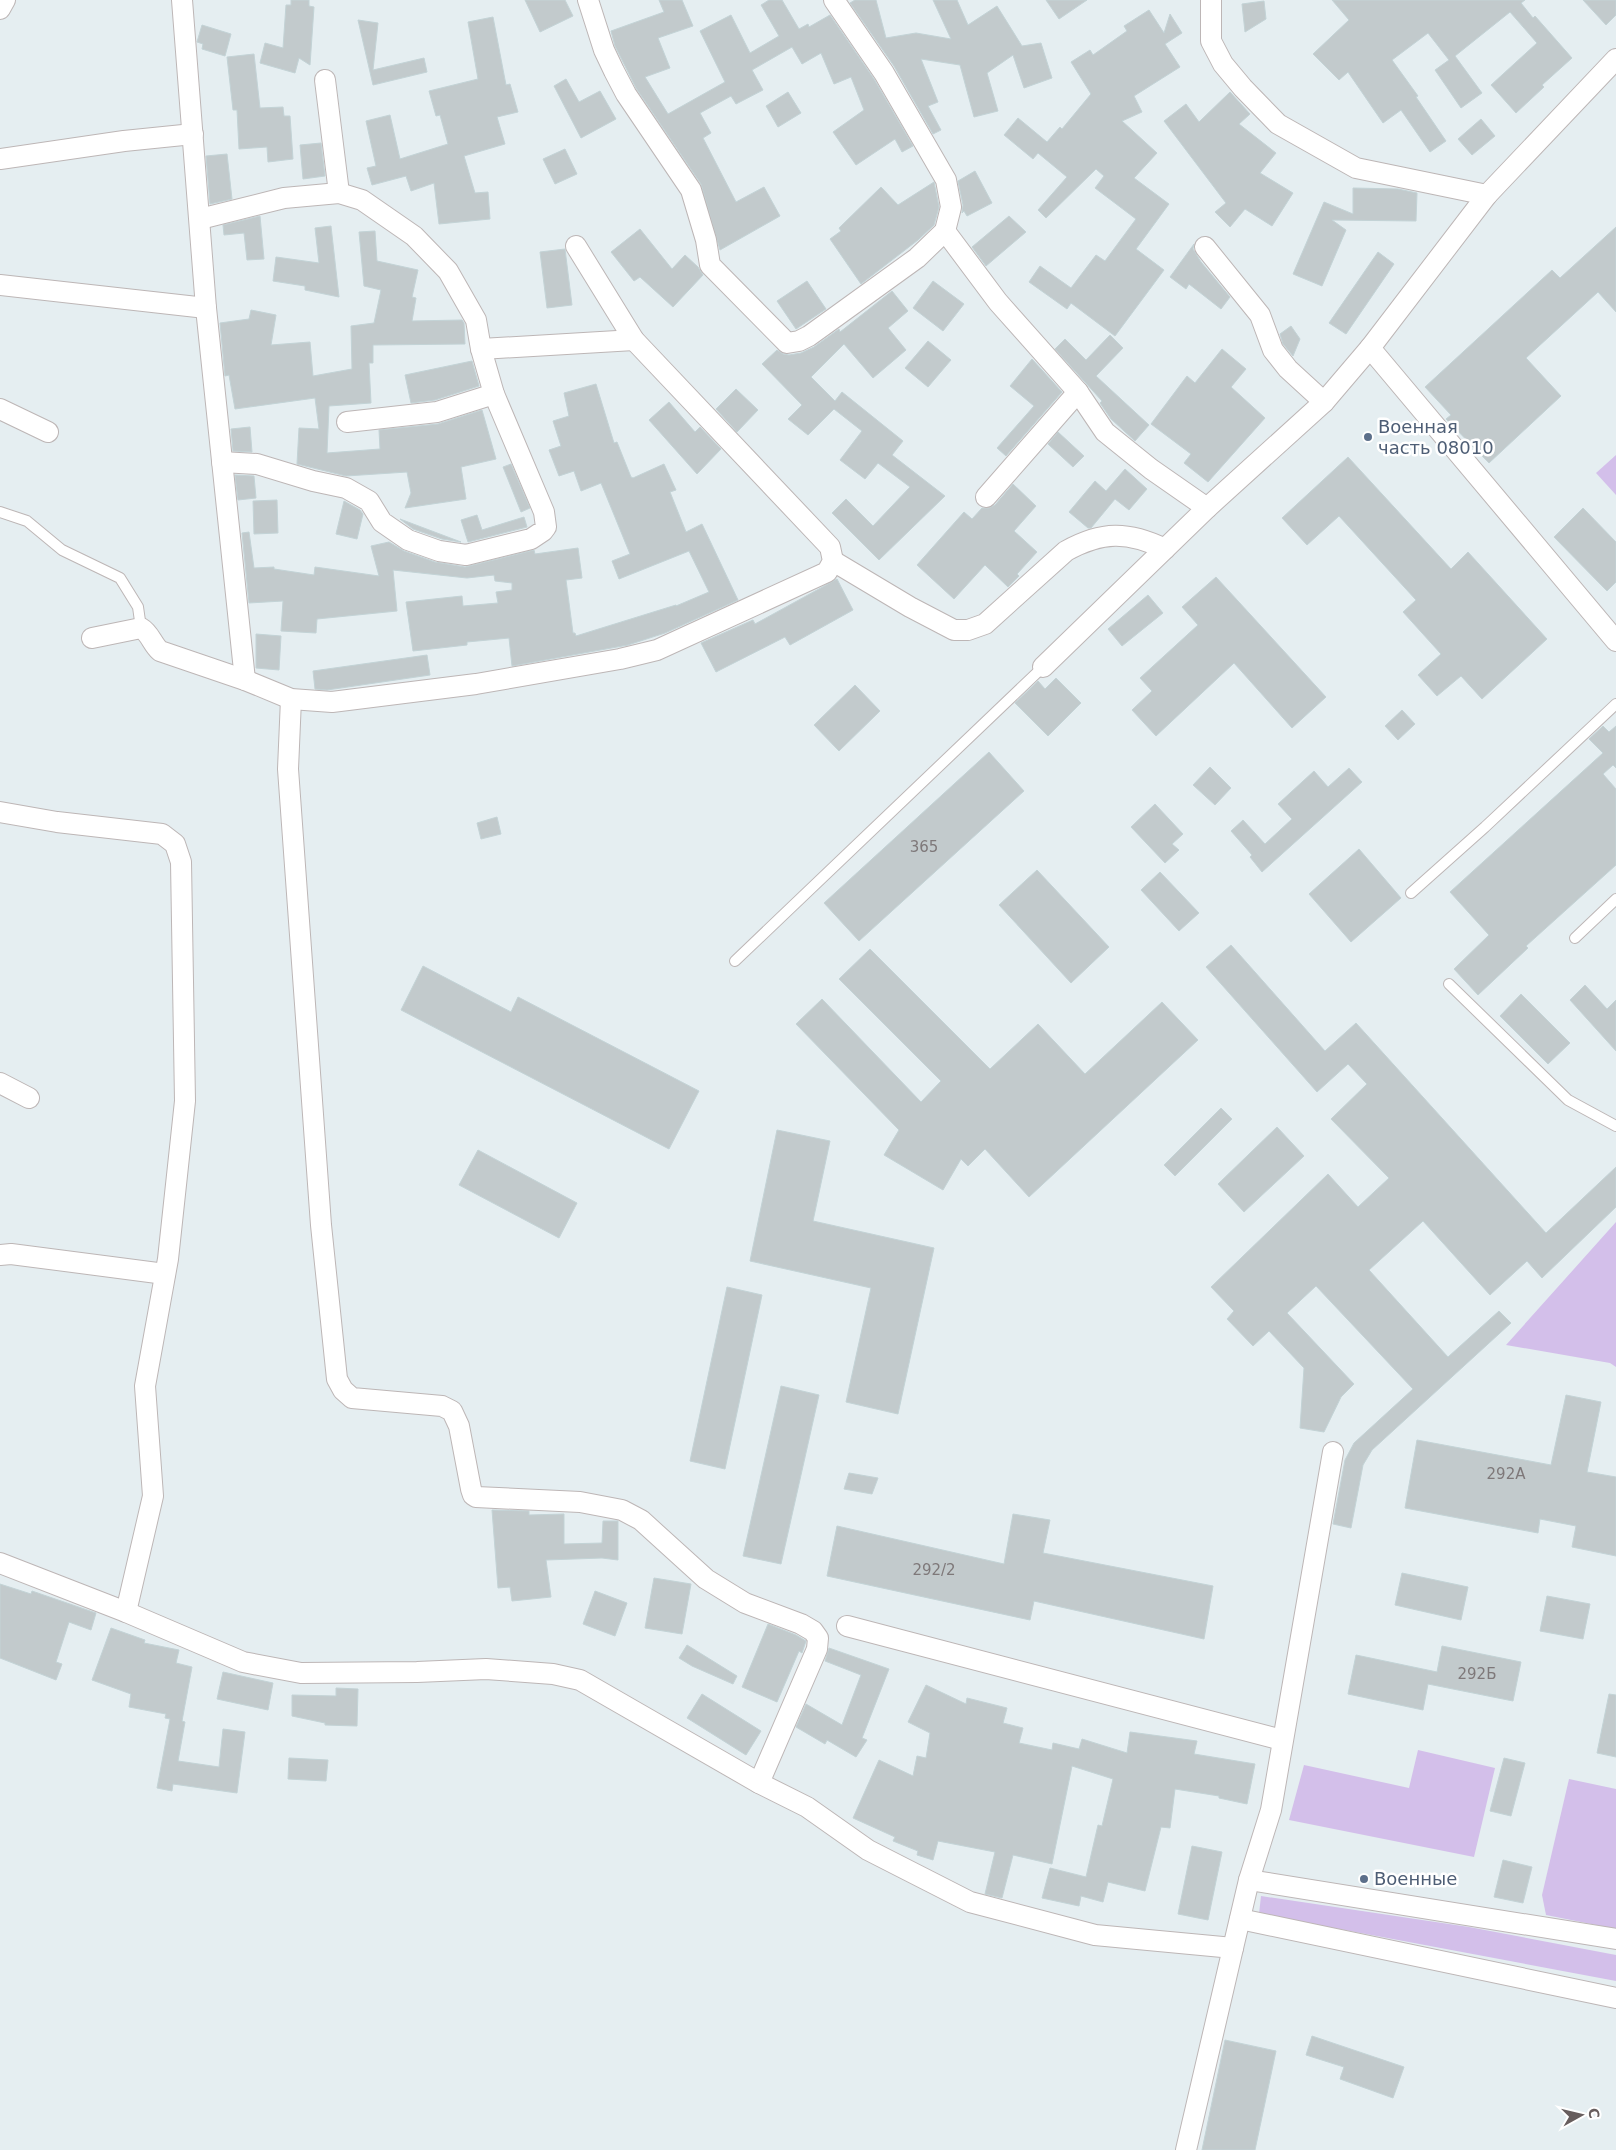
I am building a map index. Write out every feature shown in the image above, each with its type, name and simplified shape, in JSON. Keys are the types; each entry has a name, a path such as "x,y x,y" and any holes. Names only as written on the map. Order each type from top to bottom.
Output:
{"street":[{"path":"0,9 5,0"},
{"path":"182,0 206,308 245,680"},
{"path":"588,0 604,50 626,94 691,190 706,240 710,265 787,343 799,341 809,336 917,258 946,231 951,208 946,180 884,73 834,0"},
{"path":"1211,0 1211,41 1223,64 1278,124 1356,168 1487,195"},
{"path":"1043,667 1208,508 1324,402 1370,348 1487,195 1616,59"},
{"path":"325,80 339,193"},
{"path":"0,159 124,141 192,134"},
{"path":"200,219 284,198 339,193 362,200 414,236 448,271 476,320 481,349 494,394 544,512 546,527 544,531 531,539 493,549 466,555 439,551 408,540 382,522 369,501 346,488 313,481 257,464 222,462"},
{"path":"946,231 998,302 1078,392 1105,432 1151,469 1208,508"},
{"path":"92,638 141,628 148,633 154,646 160,651 245,680 290,699 332,702 476,684 620,659 657,650 827,572 833,561 830,547 634,340 576,246"},
{"path":"1205,247 1260,315 1267,337 1278,357 1288,369 1324,402"},
{"path":"0,285 206,308"},
{"path":"481,349 634,340"},
{"path":"1370,348 1616,641"},
{"path":"986,497 1078,392"},
{"path":"346,422 437,412 494,394"},
{"path":"0,409 48,432"},
{"path":"833,561 910,607 954,630 968,630 985,624 1066,551 1081,543 1107,536 1125,534 1148,541 1165,549"},
{"path":"290,699 288,769 321,1225 337,1380 342,1390 352,1398 442,1406 452,1411 459,1426 471,1489 476,1497 580,1502 622,1510 641,1520 706,1579 745,1602 801,1624 813,1631 818,1638 818,1649 759,1783"},
{"path":"0,812 57,822 162,834 175,844 181,862 185,1101 165,1274 145,1386 153,1496 126,1612"},
{"path":"0,1082 29,1098"},
{"path":"0,1255 11,1254 165,1274"},
{"path":"1186,2150 1249,1880 1271,1810 1333,1452"},
{"path":"0,1562 126,1612 244,1662 302,1673 486,1669 553,1674 580,1680 759,1783 807,1807 868,1850 970,1902 1095,1935 1233,1948"},
{"path":"847,1626 1282,1740"},
{"path":"1249,1880 1616,1939"},
{"path":"1240,1919 1616,1998"}],"lane":[{"path":"0,512 27,521 62,550 120,578 138,607 141,628"},
{"path":"735,961 1043,667"},
{"path":"1411,892 1485,827 1616,704"},
{"path":"1575,938 1616,899"},
{"path":"1449,984 1568,1100 1616,1126"}],"shaded area":[{"path":"1616,455 1616,495 1596,473"},
{"path":"1616,1222 1616,1367 1610,1363 1506,1345"},
{"path":"1418,1750 1495,1768 1474,1857 1289,1820 1304,1765 1409,1788"},
{"path":"1569,1779 1616,1789 1616,1929 1546,1915 1542,1895"},
{"path":"1261,1896 1469,1927 1616,1955 1616,1981 1259,1914"}],"building":[{"path":"291,0 309,0 309,6 314,7 310,65 299,58 295,73 260,63 265,43 283,48 286,5 291,5"},
{"path":"525,0 565,0 573,16 540,32"},
{"path":"659,0 682,0 693,26 658,38 670,68 645,77 668,114 725,82 700,31 731,15 750,53 779,36 761,5 769,0 782,0 799,29 808,24 809,27 830,15 874,79 913,146 902,152 895,139 856,165 833,132 864,110 851,77 834,84 821,53 802,64 792,47 752,70 763,90 736,104 731,96 700,113 711,133 703,138 736,202 764,187 780,216 720,250 701,184 636,88 615,46 611,31 664,12"},
{"path":"855,0 876,0 886,38 916,33 951,39 933,0 957,0 968,25 997,6 1022,46 1041,43 1052,78 1024,88 1013,55 987,73 998,111 974,117 960,65 921,59 938,102 928,106 941,130 933,134 894,66 850,3"},
{"path":"1046,0 1087,0 1059,19"},
{"path":"1332,0 1525,0 1521,3 1533,18 1535,16 1572,58 1542,85 1544,87 1516,113 1491,85 1537,43 1510,12 1455,56 1482,93 1461,108 1435,70 1449,60 1428,33 1392,60 1418,96 1416,97 1446,141 1430,152 1401,110 1383,123 1348,72 1339,80 1313,54 1349,20"},
{"path":"1583,0 1616,0 1616,15 1606,25"},
{"path":"1264,1 1266,19 1245,32 1242,4"},
{"path":"1149,10 1164,33 1170,14 1182,33 1165,44 1180,67 1134,96 1142,112 1122,121 1157,153 1134,178 1169,204 1136,249 1164,270 1115,336 1071,303 1067,309 1029,282 1040,266 1071,288 1096,255 1105,261 1136,219 1095,188 1104,176 1096,169 1046,218 1038,210 1067,177 1038,153 1033,159 1004,135 1018,118 1047,142 1060,127 1062,129 1091,94 1071,62 1090,50 1093,55 1127,31 1124,26"},
{"path":"493,17 506,85 510,84 518,112 497,117 505,144 464,156 475,193 488,192 490,219 439,224 434,183 411,191 406,176 372,185 367,168 376,166 366,121 390,115 400,159 448,144 440,115 436,116 429,91 478,79 468,22"},
{"path":"358,20 378,23 373,70 424,58 427,72 373,85"},
{"path":"202,25 231,34 225,56 202,49 203,44 197,42"},
{"path":"254,54 260,108 283,107 284,116 290,116 293,159 268,162 267,147 239,149 237,110 233,110 227,57"},
{"path":"566,79 579,102 600,91 616,119 581,138 554,86"},
{"path":"788,92 801,113 778,127 766,106"},
{"path":"1230,92 1250,114 1239,124 1276,153 1260,173 1293,193 1272,226 1245,209 1230,227 1215,212 1226,203 1164,121 1186,104 1199,122"},
{"path":"1481,119 1495,136 1472,155 1458,139"},
{"path":"321,143 325,176 303,179 300,145"},
{"path":"565,149 577,174 555,184 543,159"},
{"path":"227,154 232,199 210,204 206,156"},
{"path":"975,171 992,203 967,216 964,211 962,213 963,205 958,181"},
{"path":"934,182 939,207 934,225 918,240 861,284 830,239 841,231 839,228 881,187 898,205"},
{"path":"1353,188 1398,189 1417,193 1416,221 1332,220 1346,230 1322,286 1293,274 1324,202 1353,214"},
{"path":"260,216 264,259 247,260 244,233 224,235 223,225"},
{"path":"1009,216 1026,232 986,266 972,247"},
{"path":"331,226 339,297 305,290 305,286 273,281 276,257 319,263 315,228"},
{"path":"1616,227 1616,312 1598,292 1526,358 1561,396 1489,463 1446,419 1451,415 1425,387 1552,270 1560,278"},
{"path":"640,229 672,269 685,255 698,267 703,275 673,307 640,277 634,281 611,252"},
{"path":"375,231 377,261 418,270 412,297 416,298 412,321 462,320 464,323 465,344 373,345 373,363 369,363 371,403 329,406 327,453 380,449 379,430 438,424 482,410 496,459 461,467 466,499 405,508 411,493 407,472 346,476 297,464 299,428 319,429 315,398 235,409 229,375 225,376 220,323 249,319 251,310 276,315 271,345 310,342 313,376 352,369 351,326 374,323 381,290 364,286 359,232"},
{"path":"1194,244 1193,249 1201,262 1230,297 1221,309 1189,284 1186,289 1170,277"},
{"path":"565,249 572,305 547,308 540,252"},
{"path":"1378,252 1394,264 1346,334 1329,323"},
{"path":"807,281 826,309 796,329 777,301"},
{"path":"933,281 964,304 943,331 913,308"},
{"path":"892,291 908,311 888,328 906,350 873,378 844,344 811,377 835,401 842,392 903,441 892,455 945,496 879,560 832,513 846,499 873,526 910,487 878,463 865,479 840,460 862,431 834,409 808,435 788,419 802,405 762,364 777,350 789,355 801,353 814,347 839,329 840,332"},
{"path":"1291,326 1300,339 1293,356 1283,344 1280,334"},
{"path":"1110,335 1123,348 1096,376 1149,425 1135,441 1111,419 1100,403 1102,401 1055,349 1065,339 1086,360"},
{"path":"928,341 951,360 928,387 905,368"},
{"path":"1222,349 1246,369 1231,387 1265,418 1208,482 1184,463 1191,454 1151,424 1187,376 1195,383"},
{"path":"1032,359 1062,392 1006,456 997,448 1034,406 1010,386"},
{"path":"472,361 479,386 435,400 411,403 405,375"},
{"path":"596,384 614,443 617,442 631,477 633,478 664,464 676,490 670,492 686,532 702,524 738,600 665,633 628,645 512,666 509,638 467,642 467,645 413,651 406,602 462,596 463,606 498,603 496,592 512,590 512,583 495,581 494,575 467,578 393,570 397,611 317,619 316,633 281,631 283,601 249,603 242,533 249,532 254,568 274,567 274,569 314,575 315,567 379,576 371,546 389,542 404,551 435,562 465,567 534,550 535,554 578,548 582,578 566,580 573,633 576,636 676,606 709,592 689,551 619,579 612,561 630,554 601,483 581,491 574,471 559,476 549,450 561,446 553,421 569,416 564,393"},
{"path":"736,389 758,410 737,432 716,409"},
{"path":"669,402 695,432 700,427 721,449 697,474 649,420"},
{"path":"250,427 252,452 233,451 231,429"},
{"path":"1058,432 1084,456 1073,467 1048,444"},
{"path":"1348,457 1451,569 1468,552 1547,639 1482,699 1461,676 1437,696 1418,675 1441,654 1403,612 1416,600 1339,516 1307,545 1282,518"},
{"path":"511,464 530,508 521,512 503,467"},
{"path":"1125,469 1147,489 1129,510 1115,499 1091,528 1088,528 1069,512 1095,481 1106,491"},
{"path":"235,475 254,476 256,498 238,500"},
{"path":"1013,484 1036,506 1014,531 1037,552 1008,587 985,565 954,599 917,565 964,512 972,519 982,508 989,508 995,505"},
{"path":"277,500 278,533 254,534 253,501"},
{"path":"344,501 360,510 363,514 357,539 336,534"},
{"path":"1583,508 1616,542 1616,582 1607,591 1554,537"},
{"path":"477,515 482,530 524,517 527,527 468,542 461,520"},
{"path":"400,519 461,542 442,539 413,529"},
{"path":"1216,577 1326,697 1292,728 1234,663 1156,736 1132,710 1152,691 1140,678 1198,625 1182,607"},
{"path":"837,579 853,610 790,645 785,637 716,672 701,643 753,620 755,624"},
{"path":"1148,595 1163,613 1122,646 1108,629"},
{"path":"256,634 281,636 279,670 256,668"},
{"path":"427,655 430,675 327,690 315,689 313,671"},
{"path":"1056,678 1081,703 1048,736 1015,703 1038,681 1045,689"},
{"path":"855,685 880,711 839,751 814,725"},
{"path":"1402,710 1415,724 1398,740 1385,726"},
{"path":"1603,726 1609,732 1616,726 1616,768 1613,765 1603,774 1616,789 1616,865 1526,946 1528,948 1478,995 1454,969 1489,935 1450,892 1603,753 1589,739"},
{"path":"989,752 1024,791 859,941 824,903"},
{"path":"1210,767 1231,788 1215,805 1193,785"},
{"path":"1349,768 1362,782 1262,872 1250,857 1252,855 1231,831 1243,820 1265,844 1292,819 1278,804 1314,771 1328,787"},
{"path":"1155,804 1183,834 1172,844 1179,850 1165,863 1131,827"},
{"path":"497,817 501,834 481,839 477,823"},
{"path":"1359,849 1401,898 1351,942 1309,894"},
{"path":"1037,870 1109,947 1071,983 999,905"},
{"path":"1160,872 1199,913 1179,931 1141,890"},
{"path":"1231,945 1325,1051 1356,1023 1546,1233 1616,1167 1616,1207 1542,1278 1527,1261 1490,1295 1423,1221 1369,1270 1448,1357 1499,1311 1511,1323 1372,1450 1363,1465 1351,1528 1333,1524 1345,1460 1354,1443 1413,1389 1316,1286 1287,1313 1354,1384 1341,1397 1324,1432 1300,1428 1304,1368 1269,1331 1253,1346 1227,1319 1234,1311 1211,1287 1328,1174 1358,1207 1389,1178 1331,1119 1367,1084 1348,1064 1317,1092 1206,967"},
{"path":"870,949 990,1069 1038,1024 1085,1074 1162,1002 1198,1040 1029,1197 985,1149 968,1166 961,1159 943,1190 884,1155 899,1130 796,1024 822,999 921,1102 941,1081 839,979"},
{"path":"423,966 511,1012 518,997 699,1091 669,1149 401,1010"},
{"path":"1585,985 1607,1009 1616,1000 1616,1051 1570,1000"},
{"path":"1521,994 1570,1043 1548,1064 1500,1016"},
{"path":"1221,1108 1232,1119 1175,1176 1164,1165"},
{"path":"1277,1127 1304,1156 1244,1212 1218,1184"},
{"path":"777,1130 830,1141 813,1221 934,1248 898,1414 846,1402 871,1288 750,1261"},
{"path":"478,1150 577,1203 559,1238 459,1185"},
{"path":"727,1287 762,1295 725,1469 690,1461"},
{"path":"781,1386 819,1395 781,1564 743,1556"},
{"path":"1566,1395 1601,1402 1587,1472 1616,1477 1616,1556 1572,1547 1576,1526 1540,1519 1538,1533 1405,1508 1417,1440 1551,1465"},
{"path":"849,1473 878,1478 872,1494 844,1489"},
{"path":"492,1510 529,1511 529,1515 564,1514 564,1544 602,1543 603,1521 618,1521 618,1560 602,1558 546,1560 551,1597 512,1601 510,1587 498,1588"},
{"path":"1013,1514 1050,1520 1043,1553 1213,1586 1204,1639 1034,1601 1030,1620 827,1576 837,1526 1004,1564"},
{"path":"1402,1573 1468,1587 1461,1620 1395,1605"},
{"path":"654,1578 691,1584 682,1634 645,1628"},
{"path":"0,1584 31,1594 32,1591 96,1613 91,1630 69,1622 56,1662 62,1664 56,1680 0,1658"},
{"path":"595,1591 627,1603 615,1636 583,1624"},
{"path":"1547,1596 1590,1604 1583,1639 1540,1631"},
{"path":"768,1624 806,1641 802,1653 799,1651 777,1702 742,1687"},
{"path":"111,1628 145,1640 144,1643 179,1650 176,1663 192,1667 182,1721 185,1722 178,1761 219,1767 223,1729 245,1732 237,1793 173,1784 172,1791 157,1788 170,1719 165,1718 166,1714 129,1707 131,1694 92,1680"},
{"path":"687,1645 737,1676 733,1684 692,1666 679,1658"},
{"path":"1442,1646 1521,1662 1513,1701 1428,1684 1423,1710 1348,1694 1356,1655 1437,1672"},
{"path":"829,1648 889,1669 862,1738 867,1740 856,1757 827,1740 825,1744 796,1727 806,1704 842,1725 861,1675 825,1661"},
{"path":"223,1672 273,1683 268,1710 217,1699"},
{"path":"926,1685 966,1704 967,1698 1007,1708 1003,1723 1023,1728 1019,1743 1052,1750 1053,1743 1079,1749 1082,1739 1127,1753 1130,1732 1197,1741 1194,1754 1255,1764 1247,1804 1219,1798 1219,1796 1175,1789 1170,1828 1161,1827 1145,1891 1108,1882 1103,1902 1081,1896 1079,1906 1042,1898 1050,1868 1086,1877 1098,1825 1102,1826 1113,1779 1072,1766 1052,1864 1013,1855 1002,1898 985,1894 995,1852 938,1841 933,1860 917,1855 918,1851 893,1841 895,1837 853,1818 879,1760 913,1776 917,1756 926,1758 930,1733 908,1722"},
{"path":"336,1688 358,1689 357,1726 325,1725 325,1723 292,1716 292,1695 336,1696"},
{"path":"702,1694 761,1731 746,1755 687,1718"},
{"path":"1609,1694 1616,1695 1616,1757 1597,1753"},
{"path":"289,1758 328,1760 326,1781 288,1779"},
{"path":"1504,1758 1525,1763 1511,1816 1490,1811"},
{"path":"1192,1846 1222,1852 1208,1920 1178,1914"},
{"path":"1503,1860 1532,1867 1523,1903 1494,1897"},
{"path":"1312,2036 1404,2067 1393,2098 1340,2079 1344,2067 1306,2055"},
{"path":"1225,2040 1276,2051 1255,2150 1202,2150"}],"place":[{"name":"Военная часть 08010","path":"1368,437"},
{"name":"Военные","path":"1364,1879"}]}
